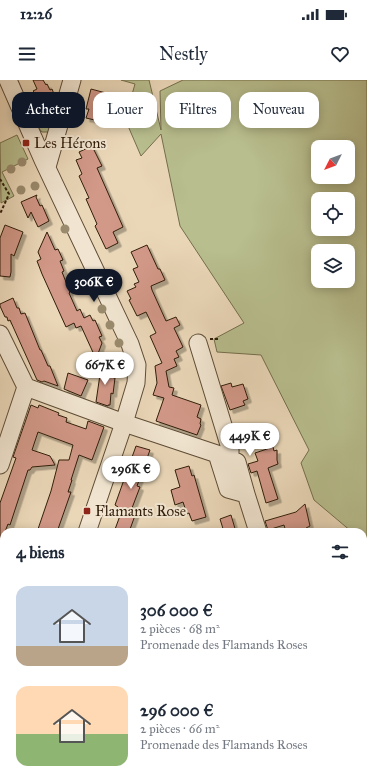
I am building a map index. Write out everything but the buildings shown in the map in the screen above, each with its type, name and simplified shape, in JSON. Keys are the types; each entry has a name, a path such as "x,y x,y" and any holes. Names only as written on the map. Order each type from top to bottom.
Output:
{"street":[{"path":"47,167 72,80"},
{"path":"6,85 47,167 130,344 137,364 136,383 88,528"},
{"path":"0,334 26,387 223,457"},
{"path":"198,343 230,448 223,457 228,489 246,494 257,528"},
{"path":"0,465 26,387"}],"path":[{"path":"0,179 6,185 9,194 0,214"}],"green space":[{"path":"121,80 149,80 152,92 133,92 135,84"},
{"path":"183,80 367,80 367,528 347,528 314,500 301,463 309,450 261,355 217,352 214,339 244,323 180,226 161,134 141,156 129,128 157,128 157,113 161,130 160,91"},
{"path":"39,128 54,128 51,132 42,132"},
{"path":"17,135 28,159 2,172 14,196 1,203 0,143"}],"place":[{"name":"Les Hérons","path":"26,143"},
{"name":"Flamants Rose","path":"87,511"}]}
